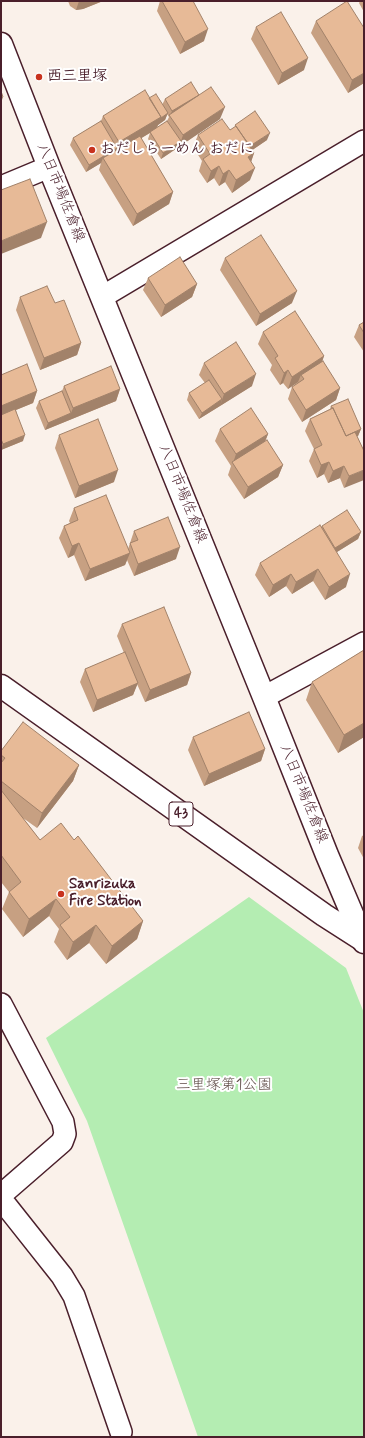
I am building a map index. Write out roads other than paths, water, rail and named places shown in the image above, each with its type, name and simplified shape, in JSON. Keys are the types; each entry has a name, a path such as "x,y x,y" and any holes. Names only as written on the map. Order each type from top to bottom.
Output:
{"main road":[{"name":"八日市場佐倉線","path":"1,44 49,167 363,941"},
{"name":"43","path":"1,686 324,915 363,941"}],"street":[{"path":"102,297 364,141"},
{"path":"1,187 49,167"},
{"path":"264,697 364,643"},
{"path":"1,1004 63,1122 65,1134 62,1142 1,1195"},
{"path":"1,1198 62,1276 74,1296 121,1432"}],"place":[{"name":"西三里塚","path":"39,77"},
{"name":"おだしらーめん おだに","path":"92,150"},
{"name":"Sanrizuka Fire Station","path":"61,894"}],"park label":[{"name":"三里塚第1公園","path":"224,1086"}]}
